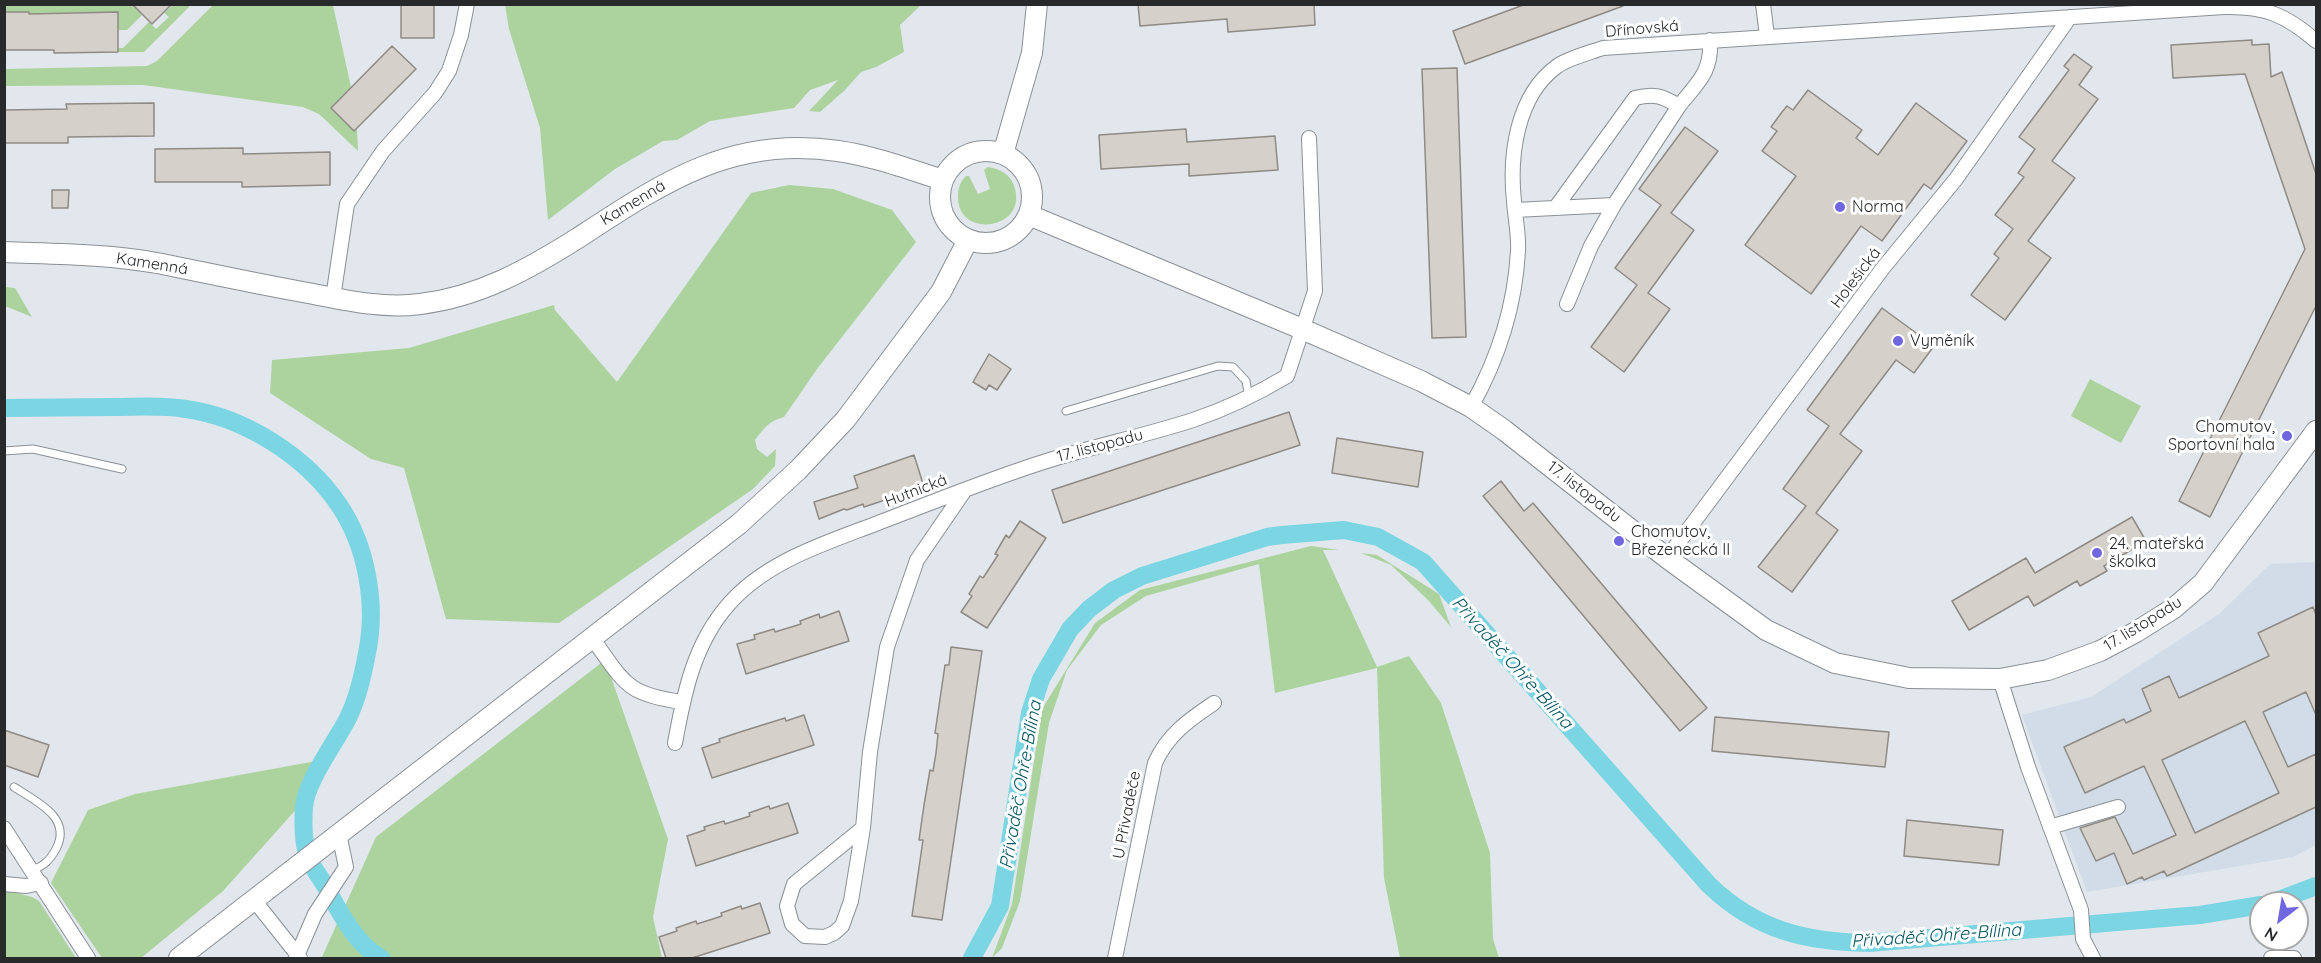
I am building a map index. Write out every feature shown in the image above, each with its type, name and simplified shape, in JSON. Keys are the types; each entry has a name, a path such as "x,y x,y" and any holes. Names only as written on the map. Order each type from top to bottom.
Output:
{"street":[{"path":"333,298 347,204 383,151 435,93 449,71 461,35 467,4"},
{"path":"1003,154 1032,53 1037,4"},
{"path":"1763,4 1767,36"},
{"name":"Dřínovská","path":"1471,407 1495,360 1510,307 1518,250 1515,210 1515,140 1531,95 1557,66 1603,48 2240,7 2264,10 2295,23 2316,41"},
{"name":"Holešická","path":"1667,558 1883,268 1956,179 2070,17"},
{"path":"1567,304 1591,246 1614,205 1707,67 1711,59 1710,40"},
{"path":"1556,207 1635,98 1650,94 1679,106"},
{"path":"1302,329 1315,291 1309,138"},
{"name":"Kamenná","path":"4,252 102,257 155,263 333,298 384,305 420,304 462,296 504,281 537,264 673,179 711,162 752,152 793,148 838,151 881,161 943,180"},
{"path":"981,152 1003,154 1016,161 1025,172 1031,186 1033,200 1029,215 1022,228 1011,237 997,243 982,244 968,240 956,233 946,222 939,194 943,180 950,167 961,158 981,152"},
{"path":"1515,210 1614,205"},
{"name":"17. listopadu","path":"1029,215 1302,329 1421,381 1471,407 1504,430 1667,558 1766,630 1835,663 1909,678 2000,679 2048,670 2100,651 2136,632 2174,608 2203,582 2316,431"},
{"path":"179,958 739,524 798,470 846,419 941,292 968,240"},
{"name":"17. listopadu","path":"965,490 1052,459 1193,420 1249,398 1287,376 1302,329"},
{"name":"Hutnická","path":"675,743 682,702 702,643 721,614 743,591 778,565 819,545 965,490"},
{"name":"Hutnická","path":"863,828 794,884 787,906 792,924 805,936 825,937 834,933 842,926 851,902 863,828 870,752 887,647 917,560 965,490"},
{"path":"592,638 629,686 654,698 682,702"},
{"path":"2000,679 2080,908 2083,939 2093,958"},
{"name":"U Přivaděče","path":"1115,958 1155,763 1161,750 1176,730 1214,703"},
{"path":"2050,827 2118,807"},
{"path":"4,828 88,958"},
{"path":"298,958 315,914 346,867 339,834"},
{"path":"4,884 26,886 41,883"},
{"path":"254,900 298,958"},
{"path":"2271,958 2294,958"}],"lane":[{"path":"1066,411 1218,366 1233,367 1246,381 1249,398"},
{"path":"4,451 33,449 122,469"},
{"path":"14,787 50,811 58,820 61,829 58,847 51,859 43,866 32,870"}],"shaded area":[{"path":"2316,562 2316,845 2293,857 2087,892 2022,715 2091,697 2219,614 2270,564"}],"green space":[{"path":"132,4 142,15 127,30 118,30 117,12 54,13 29,29 28,13 5,12 5,5"},
{"path":"505,4 921,5 900,25 904,52 861,72 820,112 809,111 838,80 810,90 794,108 710,121 677,140 663,141 615,169 548,220 540,128 509,29"},
{"path":"173,5 191,5 144,52 118,52 118,48 123,48 149,22 156,29 169,17 164,13"},
{"path":"213,5 333,5 351,87 331,108 354,131 357,128 358,151 319,114 303,107 143,85 5,86 4,69 147,66 157,61"},
{"path":"988,167 1009,176 1015,189 1016,203 1011,213 1002,221 979,224 968,219 961,210 958,191 966,176 969,176 978,194 990,189 984,170"},
{"path":"789,185 833,189 892,210 916,242 817,369 784,417 767,426 755,440 757,449 767,457 776,449 775,466 753,489 559,623 446,619 404,468 371,459 270,393 272,360 409,348 554,305 555,310 617,382 751,193"},
{"path":"5,287 15,288 32,317 5,306"},
{"path":"2090,379 2141,406 2121,443 2071,416"},
{"path":"1311,546 1339,550 1323,550 1377,667 1409,656 1441,703 1490,853 1493,939 1499,958 1400,958 1384,878 1377,668 1275,693 1259,564 1146,596 1101,625 1067,670 1049,723 1020,901 1002,948 992,958 1012,904 1042,709 1095,623 1140,590"},
{"path":"1361,553 1377,555 1439,594 1451,627 1428,600 1391,565"},
{"path":"605,660 668,839 653,917 662,958 322,957 376,837"},
{"path":"322,760 309,779 301,804 223,891 141,958 102,958 51,883 88,810 135,794"},
{"path":"5,890 39,901 76,958 5,958"}],"building":[{"path":"132,4 172,4 152,24"},
{"path":"401,4 434,4 434,38 401,38"},
{"path":"1138,4 1314,4 1315,25 1228,32 1227,19 1140,26"},
{"path":"1526,4 1623,4 1623,6 1465,64 1453,31"},
{"path":"4,12 29,12 29,14 118,12 118,52 54,53 54,50 4,50"},
{"path":"2252,40 2252,45 2269,44 2271,77 2282,72 2316,174 2316,306 2210,517 2179,501 2305,249 2245,74 2173,78 2171,45"},
{"path":"392,46 416,69 354,131 331,108"},
{"path":"2074,54 2092,67 2079,85 2098,99 2052,161 2075,178 2028,241 2051,258 2005,320 1971,295 1999,258 1994,254 2013,229 1995,215 2024,177 2018,173 2035,149 2019,137 2069,70 2064,66"},
{"path":"1457,68 1466,337 1432,338 1422,69"},
{"name":"Norma","path":"1808,90 1862,130 1856,138 1878,155 1916,103 1967,141 1931,189 1924,184 1882,241 1861,226 1811,294 1745,245 1796,176 1762,151 1777,131 1771,127 1782,112 1787,106 1793,110"},
{"path":"154,103 154,136 68,137 68,143 4,143 4,110 67,109 66,104"},
{"path":"1685,127 1718,151 1671,213 1694,230 1648,293 1670,309 1624,372 1591,347 1637,285 1615,268 1661,205 1639,189"},
{"path":"1186,129 1187,142 1275,136 1278,170 1189,176 1189,164 1101,169 1099,135"},
{"path":"243,148 243,154 330,152 330,185 242,187 242,182 155,182 155,149"},
{"path":"52,190 69,190 68,208 52,208"},
{"path":"1882,308 1934,346 1914,373 1896,360 1840,434 1862,451 1816,513 1838,530 1792,592 1758,567 1806,506 1783,489 1829,426 1807,410"},
{"path":"989,354 1011,369 997,390 989,385 986,390 973,382"},
{"path":"1289,412 1300,445 1063,523 1052,490"},
{"path":"1337,438 1423,452 1418,487 1332,473"},
{"path":"914,455 924,487 864,507 863,504 844,509 819,519 814,502 858,488 854,476"},
{"path":"1501,481 1524,511 1533,503 1707,708 1680,731 1483,496"},
{"path":"2132,517 2146,541 2104,566 2107,571 2080,586 2077,581 2034,606 2028,596 1969,630 1952,601 2026,558 2035,573"},
{"path":"1020,521 1046,538 987,628 961,612 972,596 969,594 980,576 983,578 998,555 995,554 1006,535 1009,538"},
{"path":"2313,607 2316,615 2316,715 2306,692 2263,712 2288,767 2316,754 2316,807 2167,876 2164,871 2144,880 2142,877 2127,884 2114,853 2096,861 2080,828 2115,817 2133,854 2176,835 2144,766 2085,793 2064,747 2124,719 2126,723 2151,711 2142,689 2169,676 2179,698 2269,656 2258,633","holes":["2245,721 2279,793 2195,833 2162,760"]},
{"path":"839,611 849,641 746,674 737,644 755,639 754,635 774,629 775,632 801,624 800,621 819,614 820,618"},
{"path":"951,647 982,651 942,920 912,916 923,840 919,840 924,805 930,770 933,771 938,734 935,733 945,665 949,665"},
{"path":"804,715 814,745 712,778 702,748 740,732 785,718 786,721"},
{"path":"1715,717 1889,732 1885,767 1712,751"},
{"path":"4,730 49,745 38,777 4,765"},
{"path":"788,803 798,833 696,866 687,836 705,830 704,827 724,821 725,824 750,816 749,813 769,806 770,809"},
{"path":"1907,820 2003,830 1999,865 1904,856"},
{"path":"760,903 770,933 692,958 666,958 659,937 696,921 697,924 722,916 721,913 741,906 742,909"}],"waterway":[{"name":"Přivaděč Ohře-Bílina","path":"4,408 159,407 208,413 251,430 291,455 309,470 339,505 349,521 363,557 370,596 370,635 355,702 306,797 304,839 309,860 348,925 363,944 381,958"},
{"name":"Přivaděč Ohře-Bílina","path":"972,958 1000,906 1030,713 1041,679 1070,629 1089,609 1114,590 1142,576 1267,537 1344,530 1378,537 1423,562 1709,885 1745,913 1763,923 1824,940 1869,943 2200,915 2249,907"},
{"name":"Přivaděč Ohře-Bílina","path":"2303,891 2316,886"}],"place":[{"name":"Norma","path":"1840,207"},
{"name":"Vyměník","path":"1898,341"},
{"name":"Chomutov, Sportovní hala","path":"2287,436"},
{"name":"Chomutov, Březenecká II","path":"1619,541"},
{"name":"24. mateřská školka","path":"2097,553"}]}
